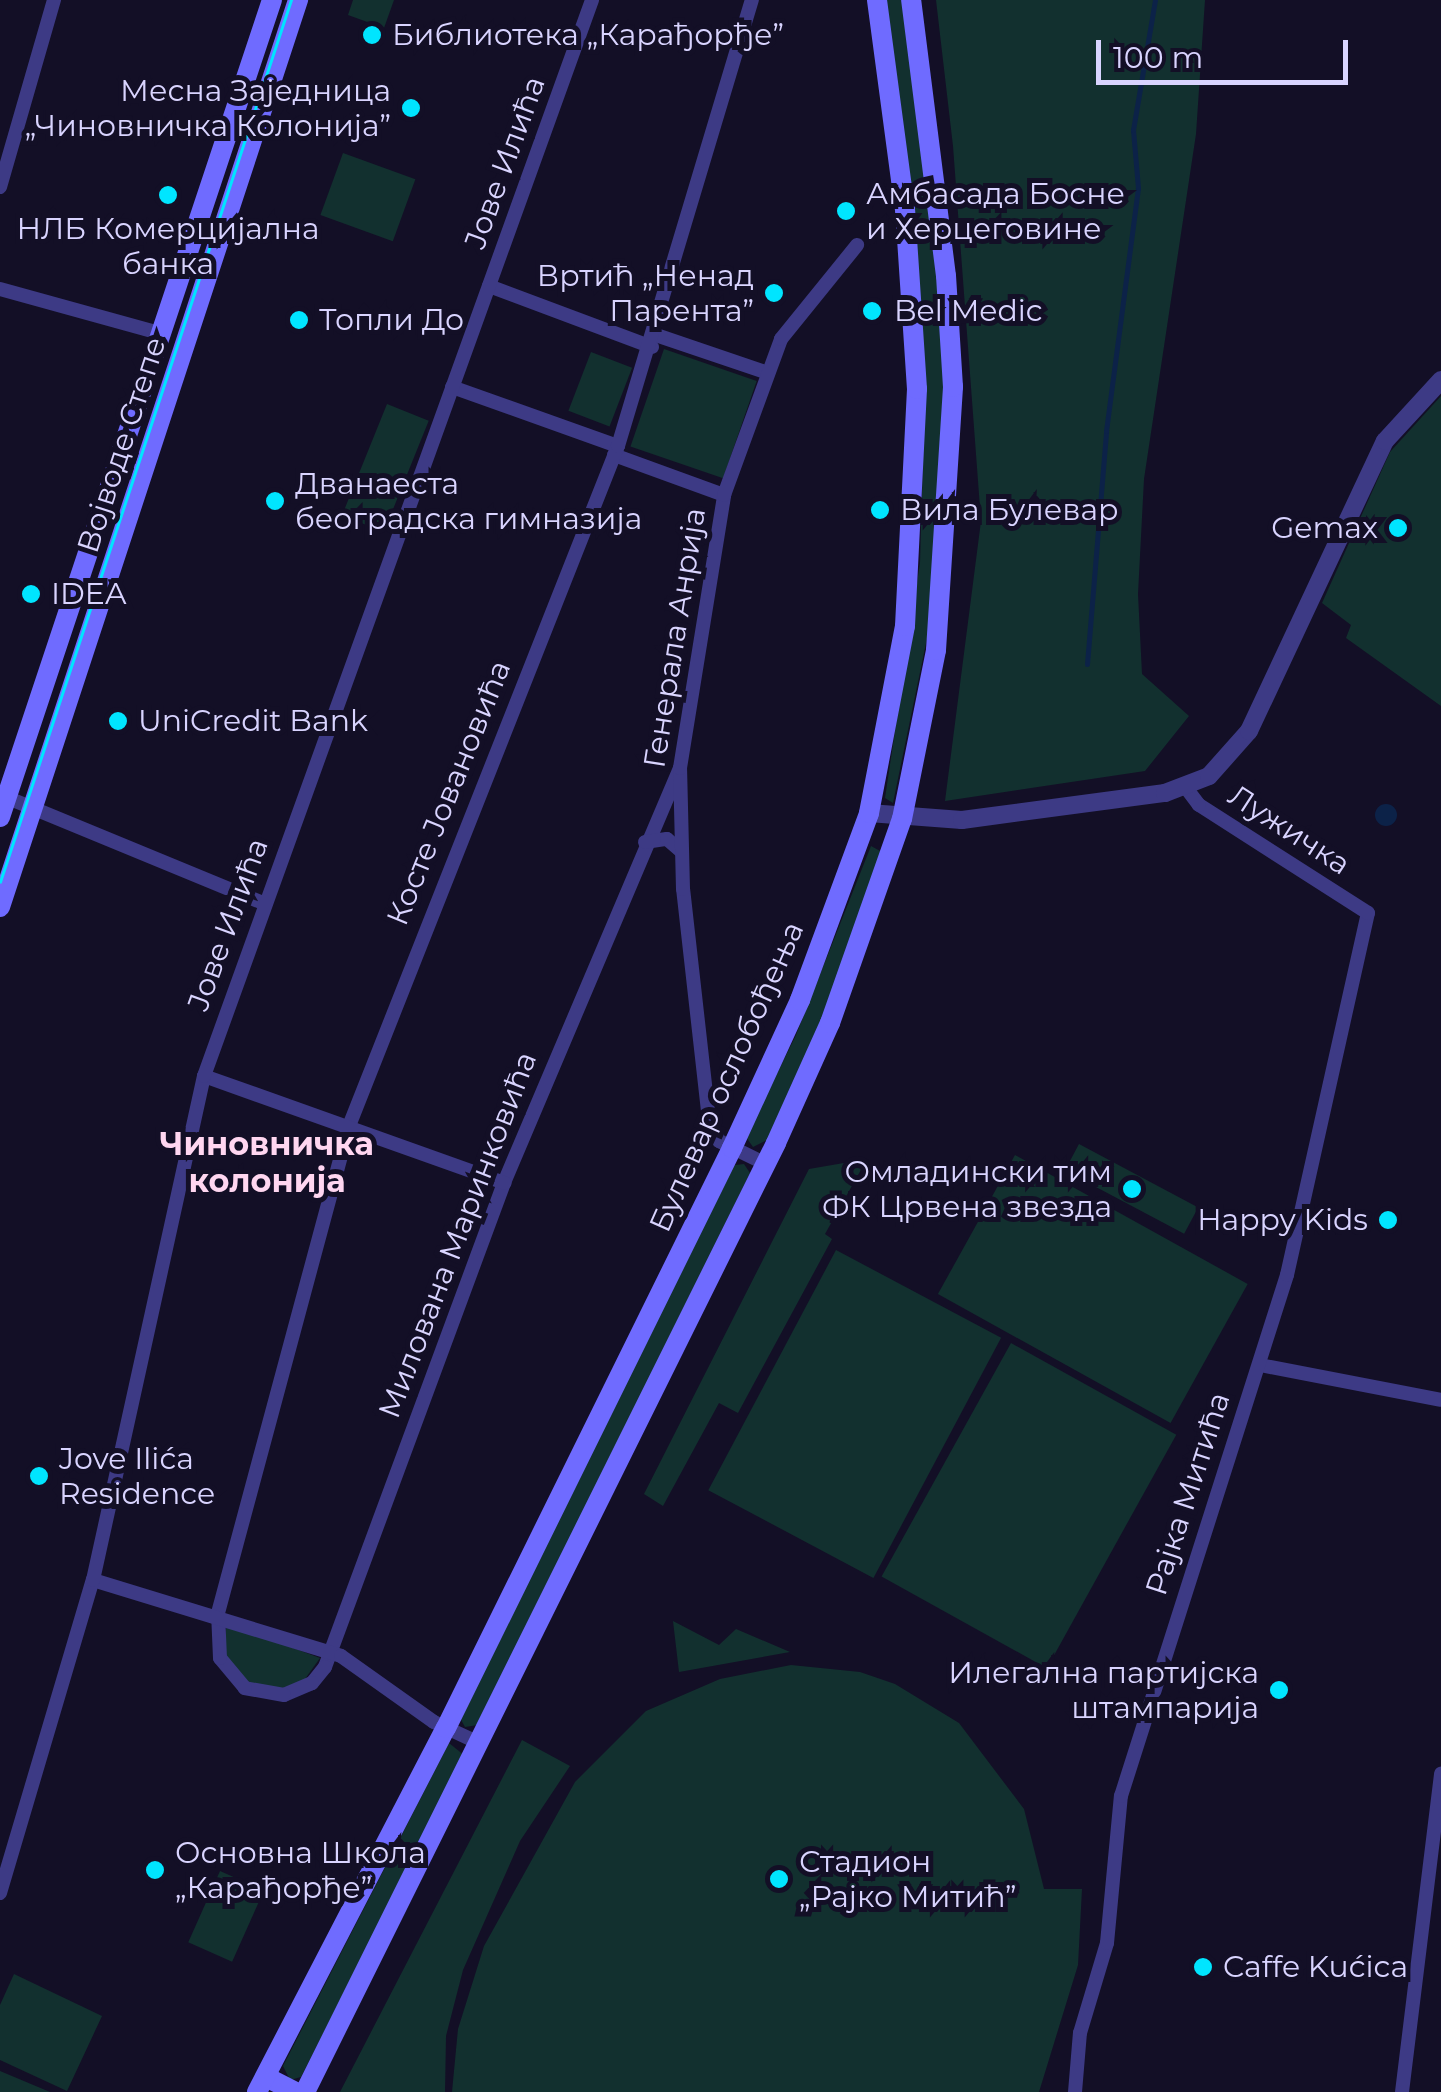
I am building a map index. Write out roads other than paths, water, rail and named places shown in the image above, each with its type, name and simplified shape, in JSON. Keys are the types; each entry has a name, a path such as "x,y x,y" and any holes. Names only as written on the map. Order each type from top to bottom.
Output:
{"main road":[{"name":"Војводе Степе","path":"2,803 163,334 272,0"},
{"name":"Војводе Степе","path":"0,908 298,0"},
{"name":"Булевар ослобођења","path":"262,2085 446,1728 732,1148 800,1000 869,813 903,642 917,389 905,210 877,0"},
{"path":"306,2092 766,1164 830,1023 902,819 936,650 953,388 942,241 911,0"},
{"path":"618,1380 651,1395"},
{"path":"262,2085 295,2092"}],"street":[{"path":"0,187 54,0"},
{"name":"Јове Илића","path":"0,1893 93,1580 204,1076 592,0"},
{"name":"Косте Јовановића","path":"218,1613 349,1126 616,450 654,341 752,0"},
{"name":"Генерала Анрија","path":"732,1148 714,1135 706,1098 681,851 680,768 724,495 790,324 857,244"},
{"path":"489,286 654,341 768,373"},
{"path":"0,290 163,334"},
{"path":"869,813 902,819 962,820 1186,788 1229,758 1250,731 1378,453 1441,380"},
{"path":"452,387 724,495"},
{"name":"Милована Маринковића","path":"218,1613 224,1667 254,1692 284,1695 303,1688 330,1652 504,1182 645,842 680,768"},
{"name":"Лужичка","path":"1186,788 1199,804 1368,913"},
{"path":"2,803 34,805 265,904"},
{"path":"645,842 666,839 681,851"},
{"name":"Рајка Митића","path":"1075,2092 1080,2032 1106,1942 1121,1796 1260,1365 1314,1172 1368,913"},
{"path":"204,1076 504,1182"},
{"path":"732,1148 766,1164"},
{"path":"1260,1365 1441,1400"},
{"path":"93,1580 218,1613 330,1652 446,1728 479,1743"},
{"path":"1402,2092 1441,1773"}],"water":[{"path":"1382,804 1390,804 1397,815 1390,826 1382,826 1375,819 1375,811"}],"waterway":[{"path":"1087,664 1106,431 1138,188 1133,130 1155,0"}],"tram line":[{"path":"0,882 291,0"}],"place":[{"name":"Библиотека „Карађорђе”","path":"372,35"},
{"name":"Месна Заједница „Чиновничка Колонија”","path":"411,108"},
{"name":"НЛБ Комерцијална банка","path":"168,195"},
{"name":"Амбасада Босне и Херцеговине","path":"846,211"},
{"name":"Вртић „Ненад Парента”","path":"774,293"},
{"name":"Bel Medic","path":"872,311"},
{"name":"Топли До","path":"299,320"},
{"name":"Дванаеста београдска гимназија","path":"275,501"},
{"name":"Вила Булевар","path":"880,510"},
{"name":"Gemax","path":"1398,528"},
{"name":"IDEA","path":"31,594"},
{"name":"UniCredit Bank","path":"118,721"},
{"name":"Омладински тим ФК Црвена звезда","path":"1132,1189"},
{"name":"Happy Kids","path":"1388,1220"},
{"name":"Jove Ilića Residence","path":"39,1476"},
{"name":"Илегална партијска штампарија","path":"1279,1690"},
{"name":"Основна Школа „Карађорђе”","path":"155,1870"},
{"name":"Стадион „Рајко Митић”","path":"779,1879"},
{"name":"Caffe Kućica","path":"1203,1967"}],"district":[{"name":"Чиновничка колонија","path":"267,1164"}]}
